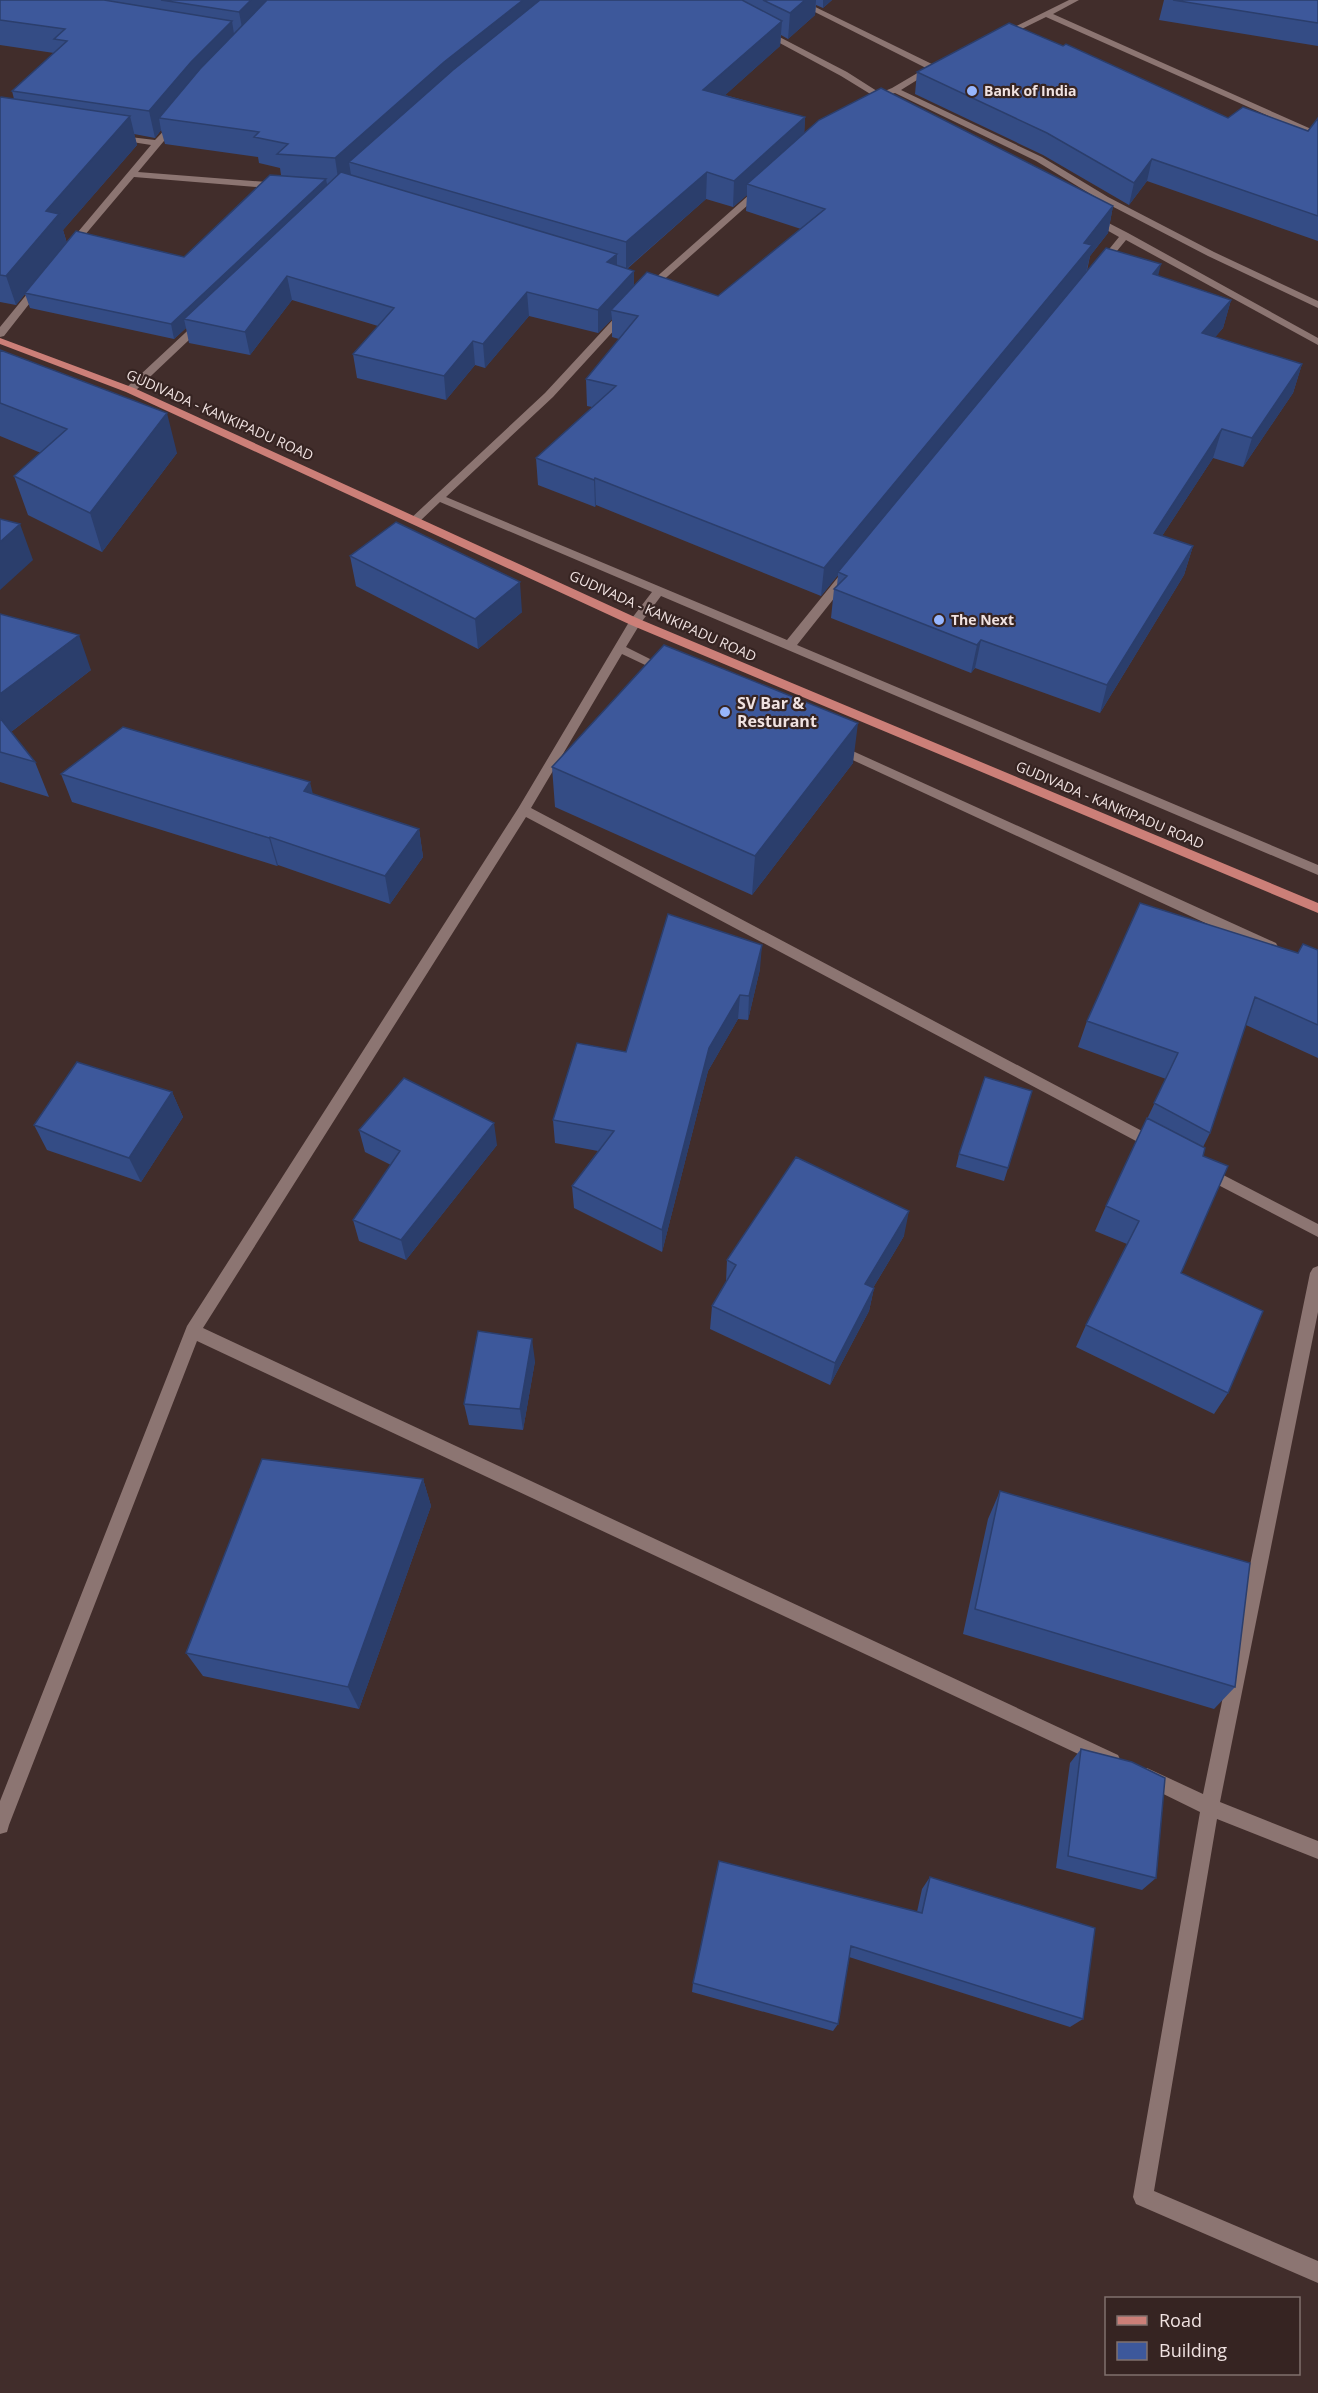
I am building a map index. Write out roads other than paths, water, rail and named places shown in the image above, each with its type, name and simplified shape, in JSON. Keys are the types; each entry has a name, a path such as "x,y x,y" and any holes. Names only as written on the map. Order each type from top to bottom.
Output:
{"main road":[{"name":"GUDIVADA - KANKIPADU ROAD","path":"0,341 130,390 635,622 1318,908"}],"street":[{"path":"795,0 933,68"},
{"path":"995,38 1076,0"},
{"path":"1046,14 1318,135"},
{"path":"754,27 843,74 879,96"},
{"path":"876,107 865,101 895,90 944,63"},
{"path":"895,90 1039,159 1116,204 1211,254 1318,305"},
{"path":"67,251 179,117"},
{"path":"111,136 157,143"},
{"path":"131,174 295,187"},
{"path":"638,300 654,283 708,239 766,185"},
{"path":"1084,213 1318,342"},
{"path":"1095,271 1125,235"},
{"path":"0,334 44,279"},
{"path":"643,280 654,283"},
{"path":"415,520 549,395 630,309"},
{"path":"130,390 209,317"},
{"path":"440,498 1318,870"},
{"path":"789,646 856,564"},
{"path":"0,1825 193,1331 524,810 635,622 659,591"},
{"path":"620,649 675,674"},
{"path":"827,744 1285,953"},
{"path":"524,810 1170,1152"},
{"path":"1191,1164 1318,1231"},
{"path":"1318,1273 1210,1807 1143,2197 1318,2272"},
{"path":"193,1331 1210,1807 1318,1850"}],"place":[{"name":"Bank of India","path":"972,91"},
{"name":"The Next","path":"939,620"},
{"name":"SV Bar & Resturant","path":"725,712"}]}
